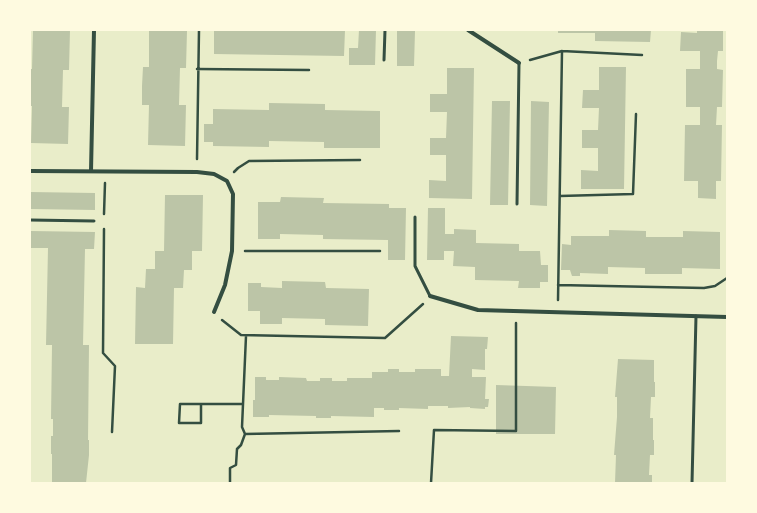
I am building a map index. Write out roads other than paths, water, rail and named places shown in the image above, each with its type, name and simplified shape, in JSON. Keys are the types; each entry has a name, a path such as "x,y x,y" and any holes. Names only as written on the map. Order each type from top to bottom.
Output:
{"street":[{"path":"91,171 94,30"},
{"path":"468,30 519,62"},
{"path":"30,171 197,172 214,174 227,181 233,194 232,251 225,285 214,312"},
{"path":"430,296 478,310 727,316"}],"lane":[{"path":"384,60 386,30"},
{"path":"517,204 519,62"},
{"path":"415,217 415,266 430,296"},
{"path":"30,220 94,221"},
{"path":"692,483 696,316"}]}
